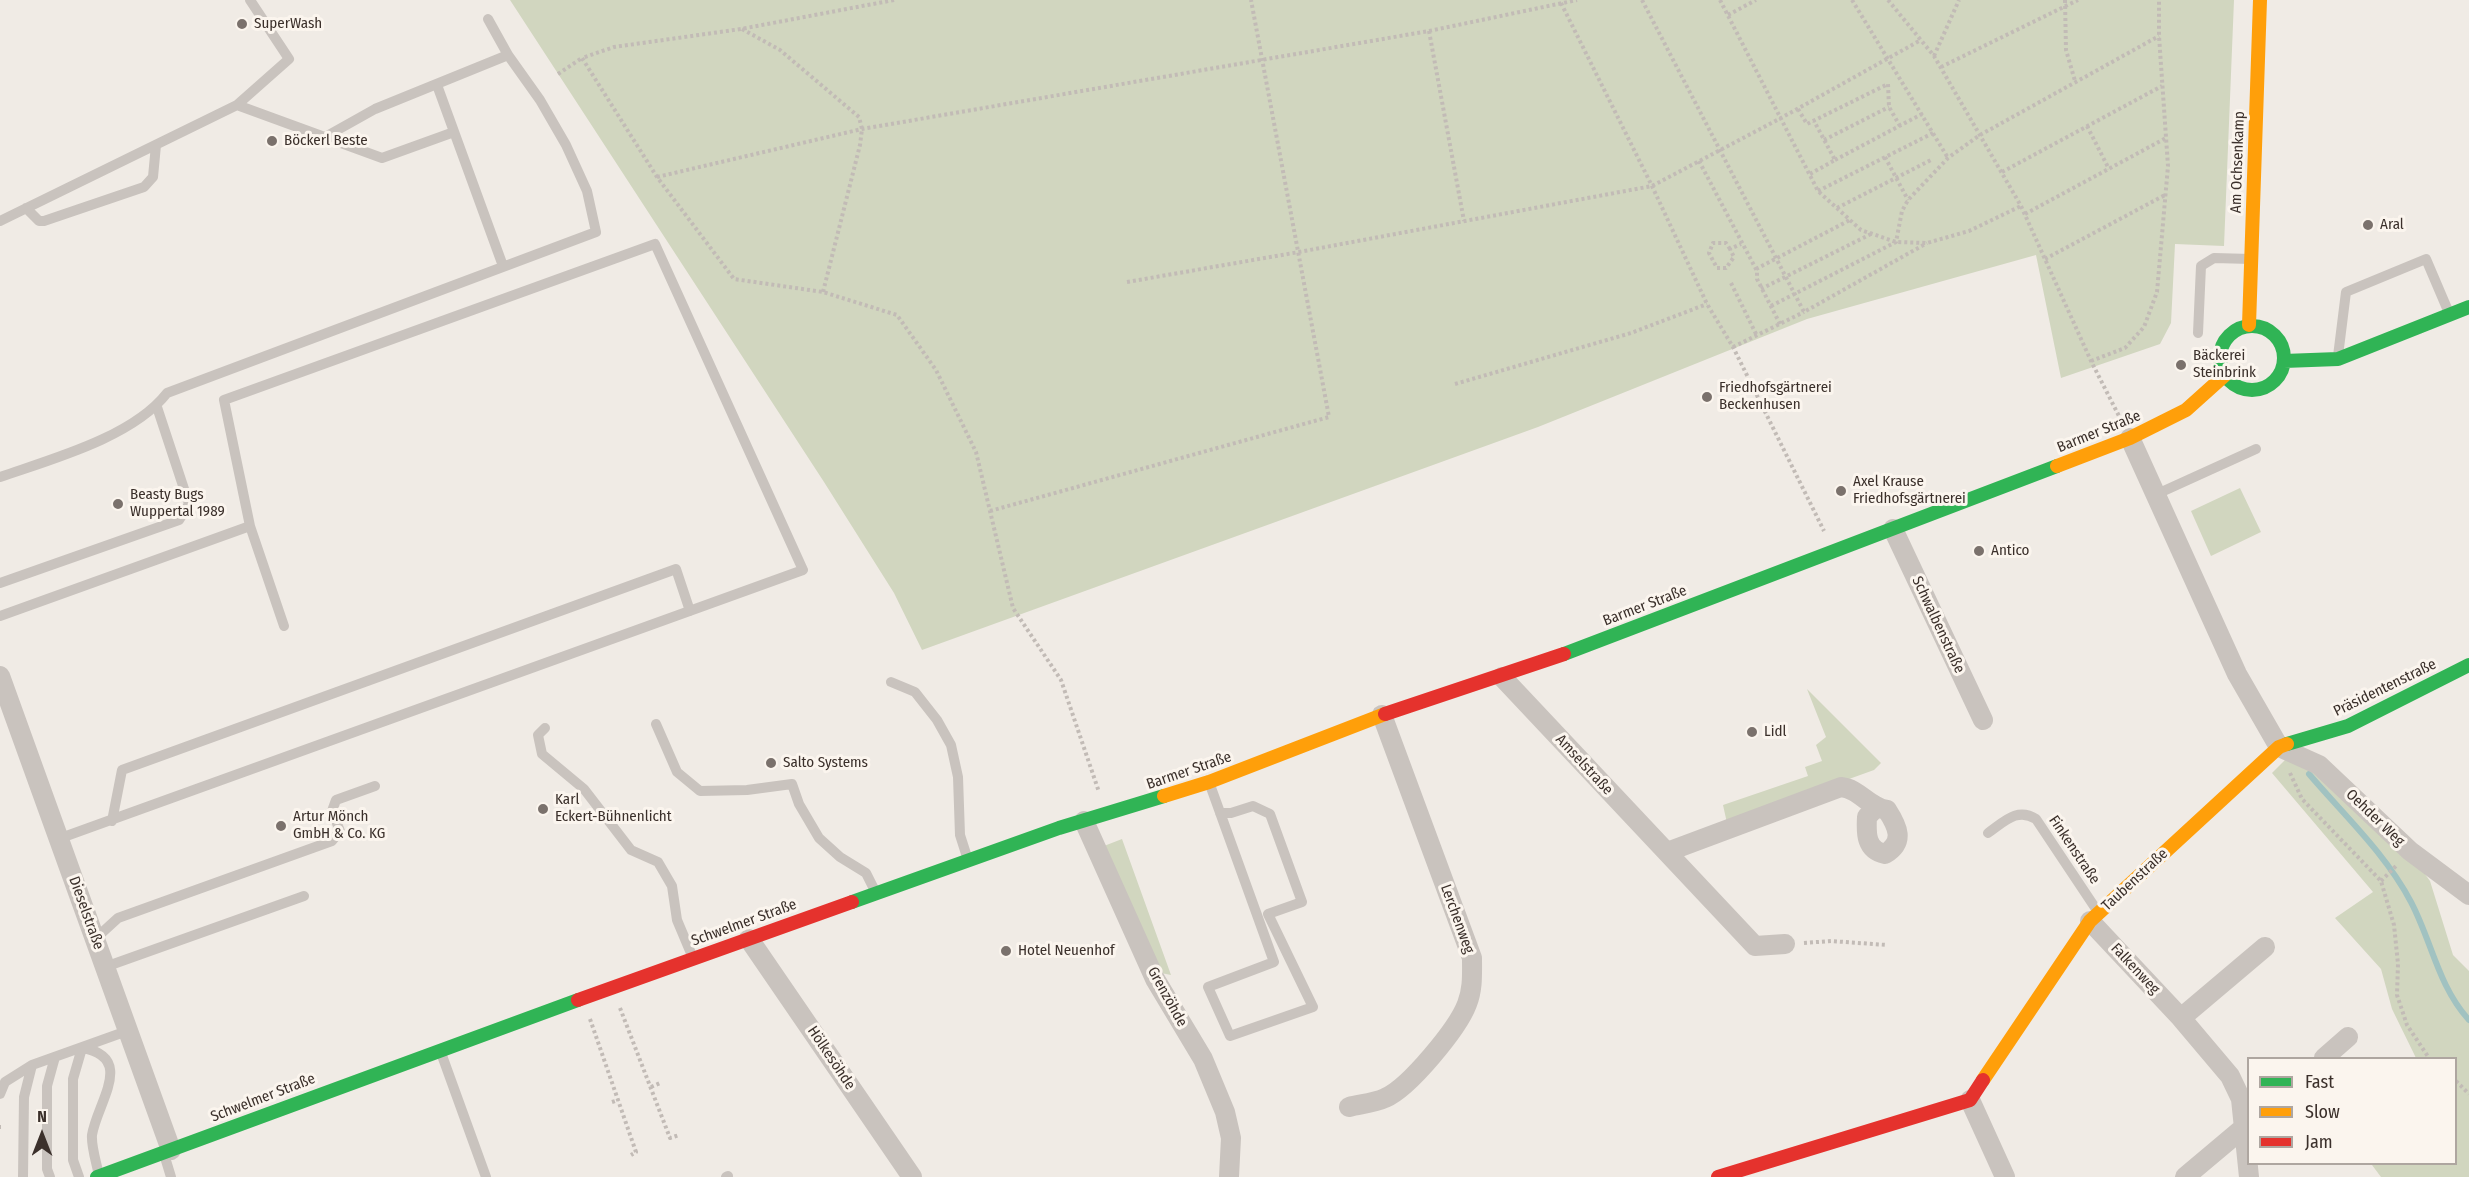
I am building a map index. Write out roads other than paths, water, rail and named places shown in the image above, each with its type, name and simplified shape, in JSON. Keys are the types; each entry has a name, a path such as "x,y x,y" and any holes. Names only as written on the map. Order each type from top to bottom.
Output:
{"main road":[{"name":"Am Ochsenkamp","path":"2249,325 2260,0"},
{"path":"2284,361 2338,359 2469,307"},
{"path":"2249,325 2260,326 2270,331 2278,339 2283,349 2284,361 2278,377 2264,388 2246,389 2238,387 2225,375 2219,359 2223,344 2234,331 2249,325"},
{"name":"Barmer Straße","path":"1059,828 1209,782 1382,715 1502,677 2130,438 2186,410 2225,375"},
{"name":"Präsidentenstraße","path":"2279,747 2348,726 2469,665"},
{"name":"Taubenstraße","path":"1970,1100 2094,917 2279,747"},
{"name":"Schwelmer Straße","path":"98,1177 440,1049 1059,828"},
{"path":"1718,1177 1970,1100"}],"street":[{"path":"2130,438 2237,674 2279,747"},
{"name":"Schwalbenstraße","path":"1893,529 1983,720"},
{"name":"Dieselstraße","path":"0,676 105,967 167,1151"},
{"name":"Amselstraße","path":"1502,677 1755,946 1785,944"},
{"name":"Lerchenweg","path":"1349,1107 1386,1098 1406,1085 1420,1072 1459,1021 1472,985 1472,958 1382,715"},
{"name":"Oehder Weg","path":"2279,747 2319,765 2410,851 2469,895"},
{"path":"1667,852 1841,787 1853,788 1875,808"},
{"name":"Grenzöhde","path":"1084,821 1155,979 1203,1059 1225,1112 1231,1138 1229,1177"},
{"name":"Falkenweg","path":"2094,917 2230,1076 2241,1099 2247,1125"},
{"name":"Hölkesöhde","path":"749,939 912,1177"},
{"path":"2181,1018 2265,947"},
{"path":"2326,1057 2348,1037"},
{"path":"1970,1100 2005,1177"},
{"path":"2185,1177 2247,1125"}],"lane":[{"path":"0,222 237,105 289,59 250,0"},
{"path":"0,477 93,445 157,406 167,393 596,232 587,191 566,145 540,100 508,55 488,19"},
{"path":"325,136 375,109 437,86 508,55"},
{"path":"437,86 503,266"},
{"path":"237,105 382,159 454,132"},
{"path":"26,208 39,220 44,220 144,187 153,177 156,145"},
{"path":"58,839 803,570 655,244 224,400 250,526 284,626"},
{"path":"2198,333 2200,266 2214,258 2252,259"},
{"path":"2338,359 2346,292 2426,259 2450,315"},
{"path":"0,583 179,520 189,504 157,406"},
{"path":"2157,494 2256,449"},
{"path":"0,616 250,526"},
{"path":"112,821 122,770 144,762 676,569 690,611"},
{"path":"891,682 915,692 937,720 951,745 958,777 960,835 968,861"},
{"path":"656,723 677,772 700,791 747,790 792,784 799,804 819,838 840,857 866,873 876,893"},
{"path":"545,728 538,735 542,754 584,789 631,850 658,862 672,886 677,920 693,959"},
{"path":"1209,782 1263,915 1313,1006 1230,1036 1208,987 1274,962 1263,915"},
{"path":"95,939 118,918 332,841 340,831 332,811 336,800 375,786"},
{"path":"1220,813 1231,813 1253,806 1270,814 1302,902 1263,915"},
{"name":"Finkenstraße","path":"1988,833 2016,814 2027,813 2036,819 2094,917"},
{"path":"105,967 304,896"},
{"path":"0,1094 5,1082 32,1065 127,1031"},
{"path":"82,1048 96,1050 108,1059 111,1073 92,1136 98,1177"},
{"path":"79,1177 73,1160 73,1078 82,1048"},
{"path":"440,1049 486,1177"},
{"path":"50,1177 47,1169 47,1086 55,1057"},
{"path":"23,1177 24,1097 32,1065"},
{"path":"167,1151 171,1177"}],"waterway":[{"path":"2309,774 2364,835 2401,884 2418,917 2450,993 2469,1020"}],"place":[{"name":"SuperWash","path":"242,24"},
{"name":"Böckerl Beste","path":"272,141"},
{"name":"Aral","path":"2368,225"},
{"name":"Bäckerei Steinbrink","path":"2181,365"},
{"name":"Friedhofsgärtnerei Beckenhusen","path":"1707,397"},
{"name":"Axel Krause Friedhofsgärtnerei","path":"1841,491"},
{"name":"Beasty Bugs Wuppertal 1989","path":"118,504"},
{"name":"Antico","path":"1979,551"},
{"name":"Lidl","path":"1752,732"},
{"name":"Salto Systems","path":"771,763"},
{"name":"Karl Eckert-Bühnenlicht","path":"543,809"},
{"name":"Artur Mönch GmbH & Co. KG","path":"281,826"},
{"name":"Hotel Neuenhof","path":"1006,951"}]}
